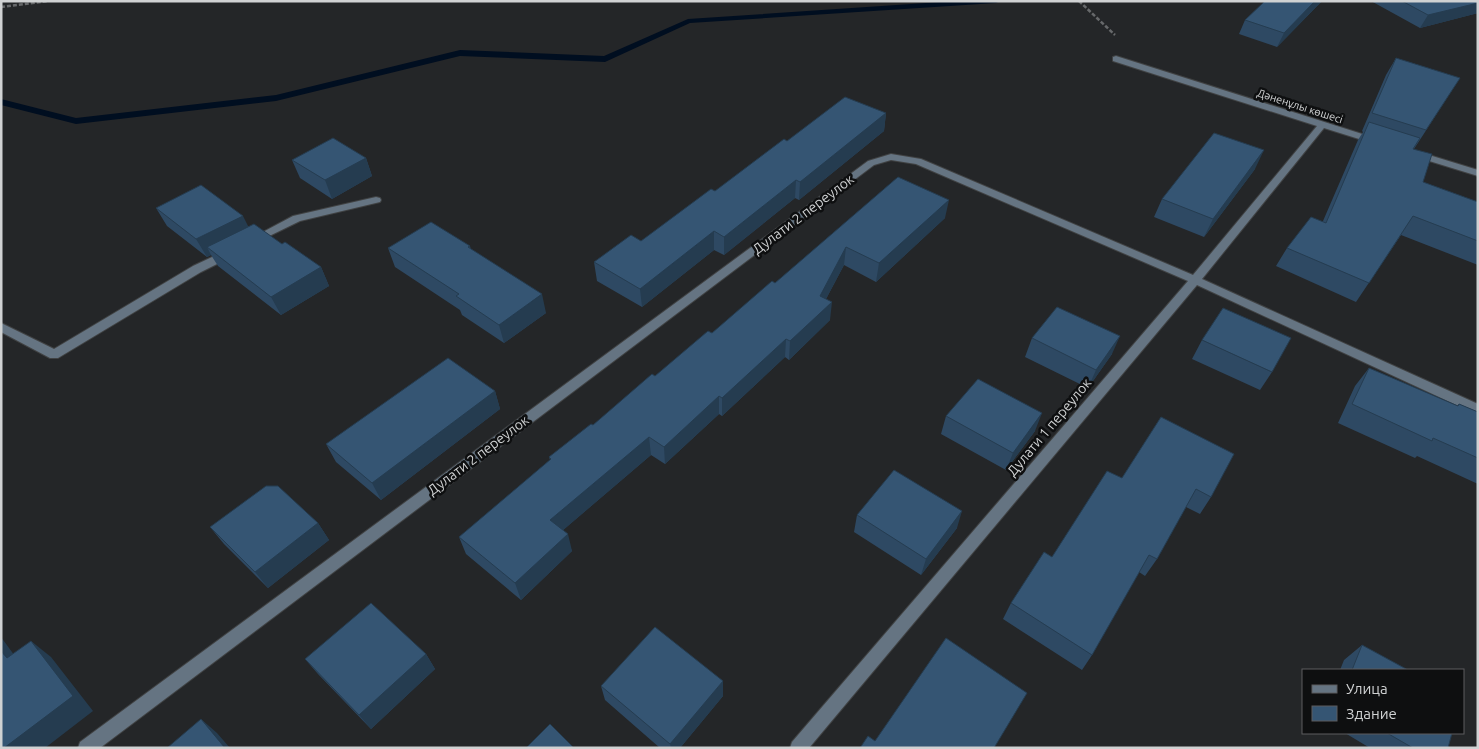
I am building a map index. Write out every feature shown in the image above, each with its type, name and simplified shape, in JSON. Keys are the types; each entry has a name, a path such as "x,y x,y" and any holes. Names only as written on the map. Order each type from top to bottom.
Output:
{"street":[{"name":"Дәненұлы көшесі","path":"1116,58 1386,145"},
{"name":"Дулати 1 переулок","path":"798,748 1195,280 1322,125"},
{"path":"1404,150 1478,173"},
{"name":"Дулати 2 переулок","path":"86,748 870,163 892,157 918,161 1195,280"},
{"path":"1,327 54,355 197,269 297,218 376,200"},
{"path":"1195,280 1478,410"}],"path":[{"path":"1,8 48,1"},
{"path":"1079,1 1091,14"}],"building":[{"path":"1265,1 1315,1 1284,33 1245,20"},
{"path":"1402,1 1478,1 1478,3 1428,15"},
{"path":"1396,58 1460,78 1426,130 1372,113"},
{"path":"845,97 886,113 800,182 796,180 724,237 714,231 640,289 594,262 631,235 641,241 711,189 715,191 784,139 787,141"},
{"path":"1369,122 1420,138 1413,149 1432,154 1423,182 1478,202 1478,241 1413,216 1369,283 1287,248 1311,217 1326,223"},
{"path":"1214,133 1264,150 1213,219 1162,199"},
{"path":"333,138 366,158 325,180 292,160"},
{"path":"898,177 949,200 879,263 846,247 820,296 832,302 790,341 786,339 722,398 719,396 664,447 649,437 550,520 568,534 515,583 459,537 551,459 549,457 591,424 593,425 652,374 655,376 708,331 712,333 772,281 775,283"},
{"path":"201,185 243,216 196,239 156,208"},
{"path":"431,222 542,294 499,325 456,296 459,294 388,248"},
{"path":"254,224 282,244 285,242 321,267 271,297 207,247"},
{"path":"1057,307 1120,336 1096,370 1032,338"},
{"path":"1223,308 1291,338 1272,372 1202,340"},
{"path":"448,358 495,391 372,483 326,444"},
{"path":"1369,368 1458,406 1459,404 1478,412 1478,458 1433,438 1432,441 1352,404"},
{"path":"978,379 1042,413 1013,453 946,416"},
{"path":"1161,417 1234,454 1211,497 1196,489 1157,559 1149,555 1092,655 1011,603 1044,552 1052,557 1107,471 1122,478"},
{"path":"894,470 962,511 926,559 857,515"},
{"path":"266,486 278,486 318,523 255,572 210,527"},
{"path":"371,603 426,654 359,715 305,659"},
{"path":"655,627 723,681 670,744 601,686"},
{"path":"946,638 1027,693 994,748 860,748 868,736 875,741"},
{"path":"31,641 73,696 4,748 1,748 1,651 7,658"},
{"path":"1362,645 1406,669 1352,669"},
{"path":"201,719 225,748 167,748"},
{"path":"550,724 574,748 526,748"},
{"path":"1389,734 1452,734 1448,748 1413,748"}],"waterway":[{"path":"1,102 76,121 276,98 460,53 605,59 688,21 996,1"}]}
